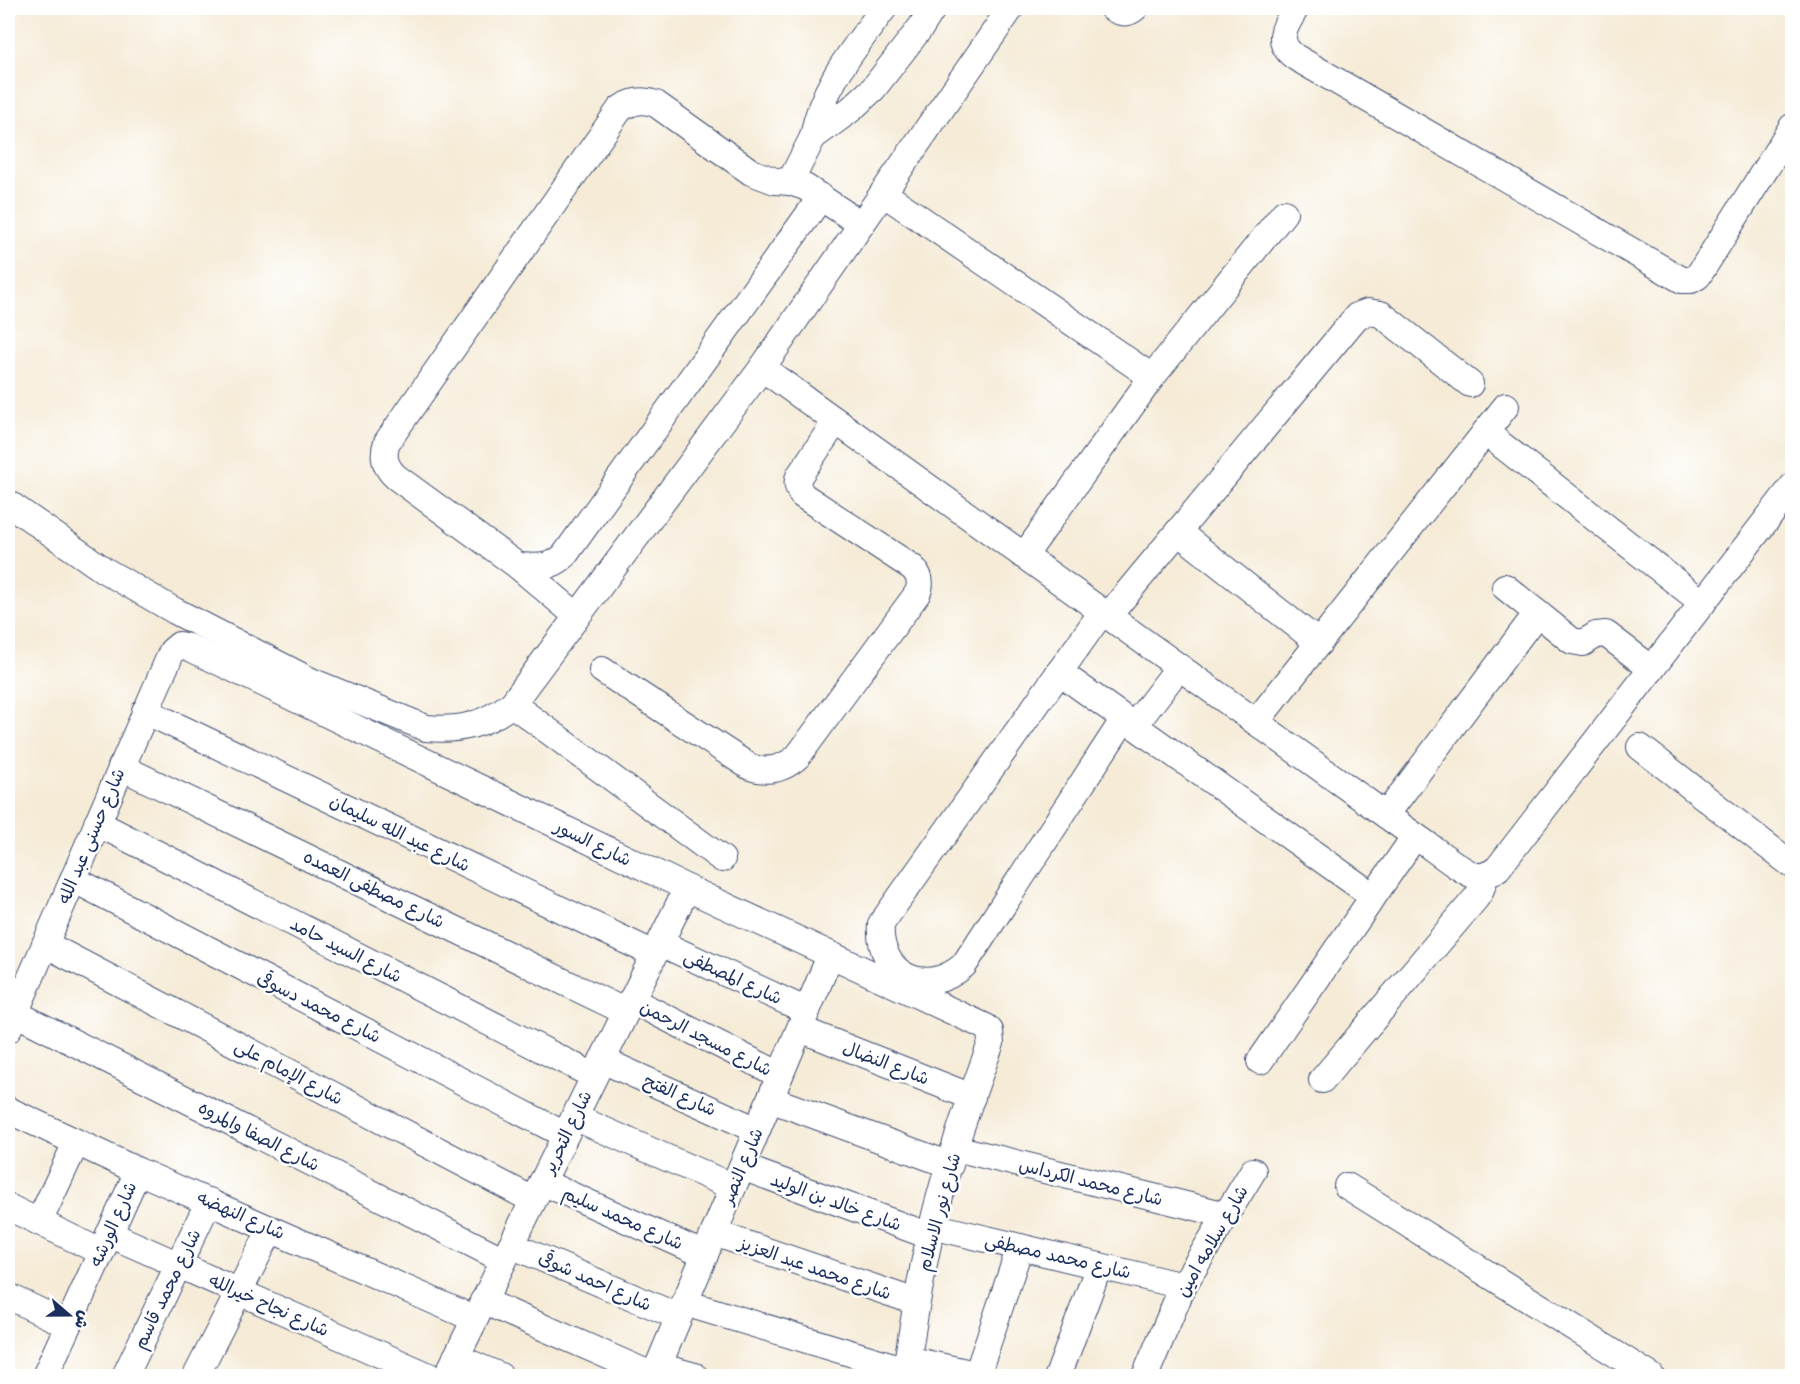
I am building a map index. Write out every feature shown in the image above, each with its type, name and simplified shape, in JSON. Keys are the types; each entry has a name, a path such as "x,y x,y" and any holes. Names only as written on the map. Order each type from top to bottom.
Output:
{"street":[{"path":"790,182 813,137 819,109 833,79 884,8"},
{"path":"813,137 850,110 873,89 933,8"},
{"path":"8,503 104,570 175,611 310,681 426,728 445,730 463,728 498,715 512,704 762,368 1011,8"},
{"path":"1112,8 1122,13 1135,8"},
{"path":"1296,8 1282,35 1285,47 1295,57 1682,280 1691,280 1698,276 1792,127"},
{"path":"578,616 518,566 396,477 386,465 384,458 387,442 620,109 642,101 657,104 751,171 776,181 790,182 805,187 861,224"},
{"path":"883,193 1152,377"},
{"path":"518,566 544,567 558,562 564,556 821,197"},
{"path":"1024,556 1152,377 1284,213"},
{"path":"1179,667 1129,723 964,965 947,977 927,982 898,972 885,955 881,924 1059,672 1105,614 1178,532 1356,316 1368,312 1381,314 1470,384"},
{"path":"762,368 1415,836 1474,875 1486,875 1498,868 1792,487"},
{"path":"1256,722 1506,406"},
{"path":"602,670 750,767 758,770 776,770 792,762 798,756 917,594 920,583 913,568 802,495 799,490 797,480 799,476 836,421"},
{"path":"1485,432 1703,603"},
{"path":"1178,532 1319,643"},
{"path":"1505,587 1572,642 1588,642 1601,634 1611,636 1652,669"},
{"path":"1386,815 1537,613"},
{"name":"شارع حسنى عبد الله","path":"11,1022 172,651 179,645"},
{"name":"شارع السور","path":"179,645 188,646 687,888 986,1028 990,1031 992,1042 988,1051"},
{"path":"1059,672 1373,896"},
{"path":"512,704 722,859"},
{"name":"شارع عبد الله سليمان","path":"146,711 657,949"},
{"path":"1640,747 1792,865"},
{"name":"شارع مصطفى العمده","path":"121,767 629,1006"},
{"name":"شارع السيد حامد","path":"97,823 598,1068"},
{"path":"1260,1060 1415,836"},
{"path":"1322,1080 1476,898 1486,875"},
{"name":"شارع محمد دسوقى","path":"73,879 570,1126 737,1177"},
{"name":"شارع التحرير","path":"451,1367 687,888"},
{"name":"شارع الإمام على","path":"45,944 538,1191"},
{"name":"شارع المصطفى","path":"657,949 803,1020"},
{"name":"شارع النصر","path":"655,1373 830,956"},
{"name":"شارع مسجد الرحمن","path":"629,1006 780,1075"},
{"name":"شارع النضال","path":"803,1020 972,1097"},
{"name":"شارع الصفا والمروه","path":"11,1022 508,1252"},
{"name":"شارع نور الاسلام","path":"906,1369 916,1302 931,1231 952,1156 988,1051"},
{"name":"شارع الفتح","path":"598,1068 757,1130"},
{"name":"شارع محمد الكرداس","path":"770,1099 952,1156 1227,1215"},
{"name":"شارع النهضه","path":"8,1110 76,1143 271,1229 479,1310 655,1373 695,1377"},
{"path":"39,1222 76,1143"},
{"name":"شارع الورشه","path":"45,1377 138,1171"},
{"name":"شارع سلامه امين","path":"1145,1377 1183,1286 1252,1171"},
{"name":"شارع خالد بن الوليد","path":"737,1177 931,1231"},
{"path":"1347,1186 1651,1377"},
{"name":"شارع محمد سليم","path":"538,1191 709,1244"},
{"name":"شارع محمد قاسم","path":"125,1377 209,1201"},
{"name":"شارع نجاح خيرالله","path":"8,1207 39,1222 178,1264 429,1377"},
{"path":"196,1377 271,1229"},
{"name":"شارع محمد مصطفى","path":"931,1231 1020,1247 1183,1286"},
{"name":"شارع محمد عبد العزيز","path":"709,1244 916,1302"},
{"path":"981,1376 1020,1247"},
{"name":"شارع احمد شوقى","path":"508,1252 682,1310 906,1369 981,1376"},
{"path":"1058,1377 1099,1266"},
{"path":"8,1296 68,1325"},
{"path":"451,1367 500,1377"}]}
